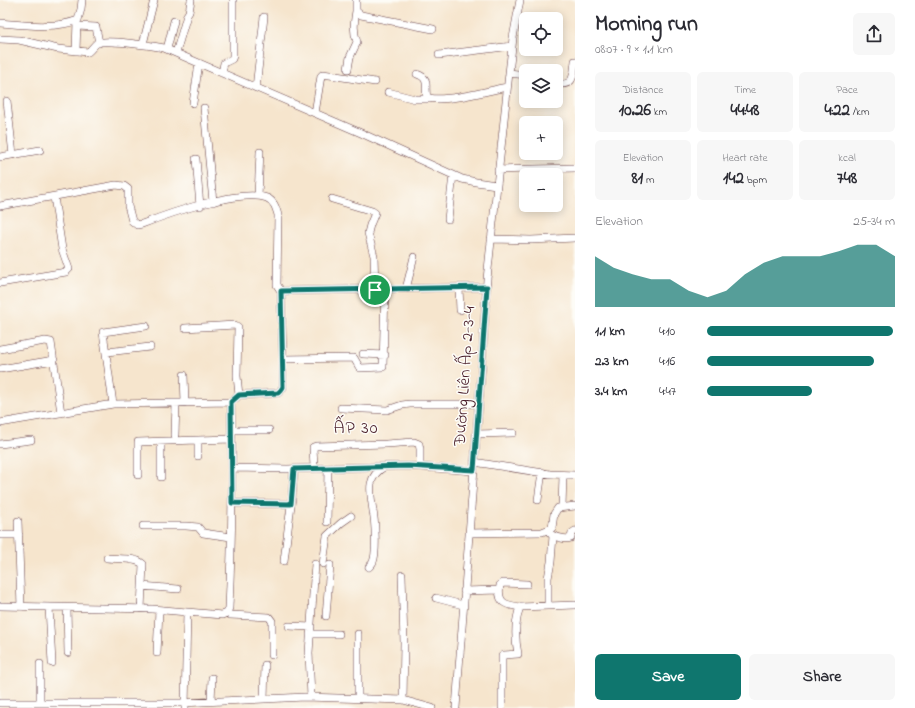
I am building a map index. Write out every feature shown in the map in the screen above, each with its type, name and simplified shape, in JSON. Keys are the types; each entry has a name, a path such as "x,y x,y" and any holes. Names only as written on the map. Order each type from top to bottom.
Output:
{"street":[{"path":"76,51 77,23 82,0"},
{"path":"143,44 154,0"},
{"path":"176,53 189,12 191,0"},
{"path":"222,73 224,63 232,59 233,56 233,0"},
{"path":"348,70 350,57 357,42 353,26 356,11 356,0"},
{"name":"Đường Liên Ấp 2-3-4","path":"456,708 491,239 507,87 520,0"},
{"path":"356,11 361,15 433,29"},
{"path":"256,88 264,17"},
{"path":"167,49 174,20"},
{"path":"0,23 24,25 68,25 77,23 96,27 99,43"},
{"path":"0,39 19,40 58,49 88,52 97,43 143,44 167,49 462,179 496,185"},
{"path":"439,55 512,46"},
{"path":"563,84 566,84 574,79 575,61"},
{"path":"193,103 199,63"},
{"path":"509,73 519,74"},
{"path":"315,113 320,78 322,74 376,82"},
{"path":"417,74 423,76 425,79 427,97 430,99"},
{"path":"388,92 415,99 430,99 467,95 507,87"},
{"path":"7,101 13,155"},
{"path":"204,108 213,202"},
{"path":"0,157 40,150"},
{"path":"258,196 260,152"},
{"path":"196,158 200,206"},
{"path":"563,170 575,168"},
{"path":"498,170 519,170"},
{"path":"448,219 453,175"},
{"path":"0,206 116,185 124,186 128,189 128,206 132,221 137,225 179,211 213,202 238,197 258,196 266,198 272,202 278,215 277,285 281,291 283,359 283,387 278,393 239,395 231,402 113,404 0,423"},
{"path":"0,283 66,272 69,269 62,249 54,197"},
{"path":"332,199 375,213 368,233 374,256 375,290"},
{"path":"491,239 532,240 575,238"},
{"path":"406,289 414,258"},
{"path":"281,291 487,287"},
{"path":"459,288 460,310"},
{"path":"283,359 354,358 360,368 383,367 385,355 385,289"},
{"path":"185,328 235,325 238,327 237,376 239,395"},
{"path":"113,404 107,352 103,332 146,326"},
{"path":"0,349 45,341 51,342 60,413"},
{"path":"107,352 150,347"},
{"path":"363,354 385,355"},
{"path":"0,369 54,360"},
{"path":"184,375 185,403"},
{"path":"227,613 233,468 231,402"},
{"path":"175,435 176,403"},
{"path":"341,408 387,410 410,404 479,404"},
{"path":"232,430 269,430"},
{"path":"476,434 513,433"},
{"path":"138,475 138,442 232,439"},
{"path":"0,444 31,440"},
{"path":"198,440 198,456"},
{"path":"161,442 161,477"},
{"path":"314,468 313,447 414,442 419,444 420,467"},
{"path":"474,462 563,475 575,475"},
{"path":"369,567 373,562 375,554 373,511 370,497 371,486 374,475 384,467"},
{"path":"233,468 294,469 420,467 474,470"},
{"path":"327,522 328,468"},
{"path":"284,561 294,469"},
{"path":"538,500 542,472"},
{"path":"562,507 563,475"},
{"path":"232,503 291,504"},
{"path":"469,533 542,532 552,528 554,514 558,508 575,506"},
{"path":"311,697 310,630 327,536 351,516"},
{"path":"18,521 22,607"},
{"path":"143,526 198,527 203,533 231,537"},
{"path":"547,530 553,536 569,539 575,531"},
{"path":"0,535 19,535"},
{"path":"548,605 548,578 553,536"},
{"path":"107,558 130,560 141,562 143,564 141,609"},
{"path":"323,564 326,616"},
{"path":"402,575 404,643 403,700"},
{"path":"527,584 502,583 499,590 500,598 503,602 512,606 575,605"},
{"path":"142,586 178,588"},
{"path":"464,591 499,590"},
{"path":"436,598 463,605"},
{"path":"0,606 141,609 222,615 227,613 230,615 269,617 272,621 272,655"},
{"path":"502,708 502,656 504,654 518,654 516,646 517,615 520,606"},
{"path":"49,607 52,663"},
{"path":"67,608 68,653"},
{"path":"157,652 159,610"},
{"path":"186,705 187,612"},
{"path":"289,626 339,634"},
{"path":"358,634 358,699"},
{"path":"40,664 40,703"},
{"path":"264,699 265,665"},
{"path":"211,701 212,678"},
{"path":"0,703 40,703 55,706 186,705 211,701 311,697 403,700 432,708"}],"district":[{"name":"ẤP 30","path":"356,429"}],"route":[{"path":"487,287 474,470 408,466 294,469 291,504 232,503 233,468 231,402 239,395 278,393 283,387 281,291 375,290 487,287"}]}
